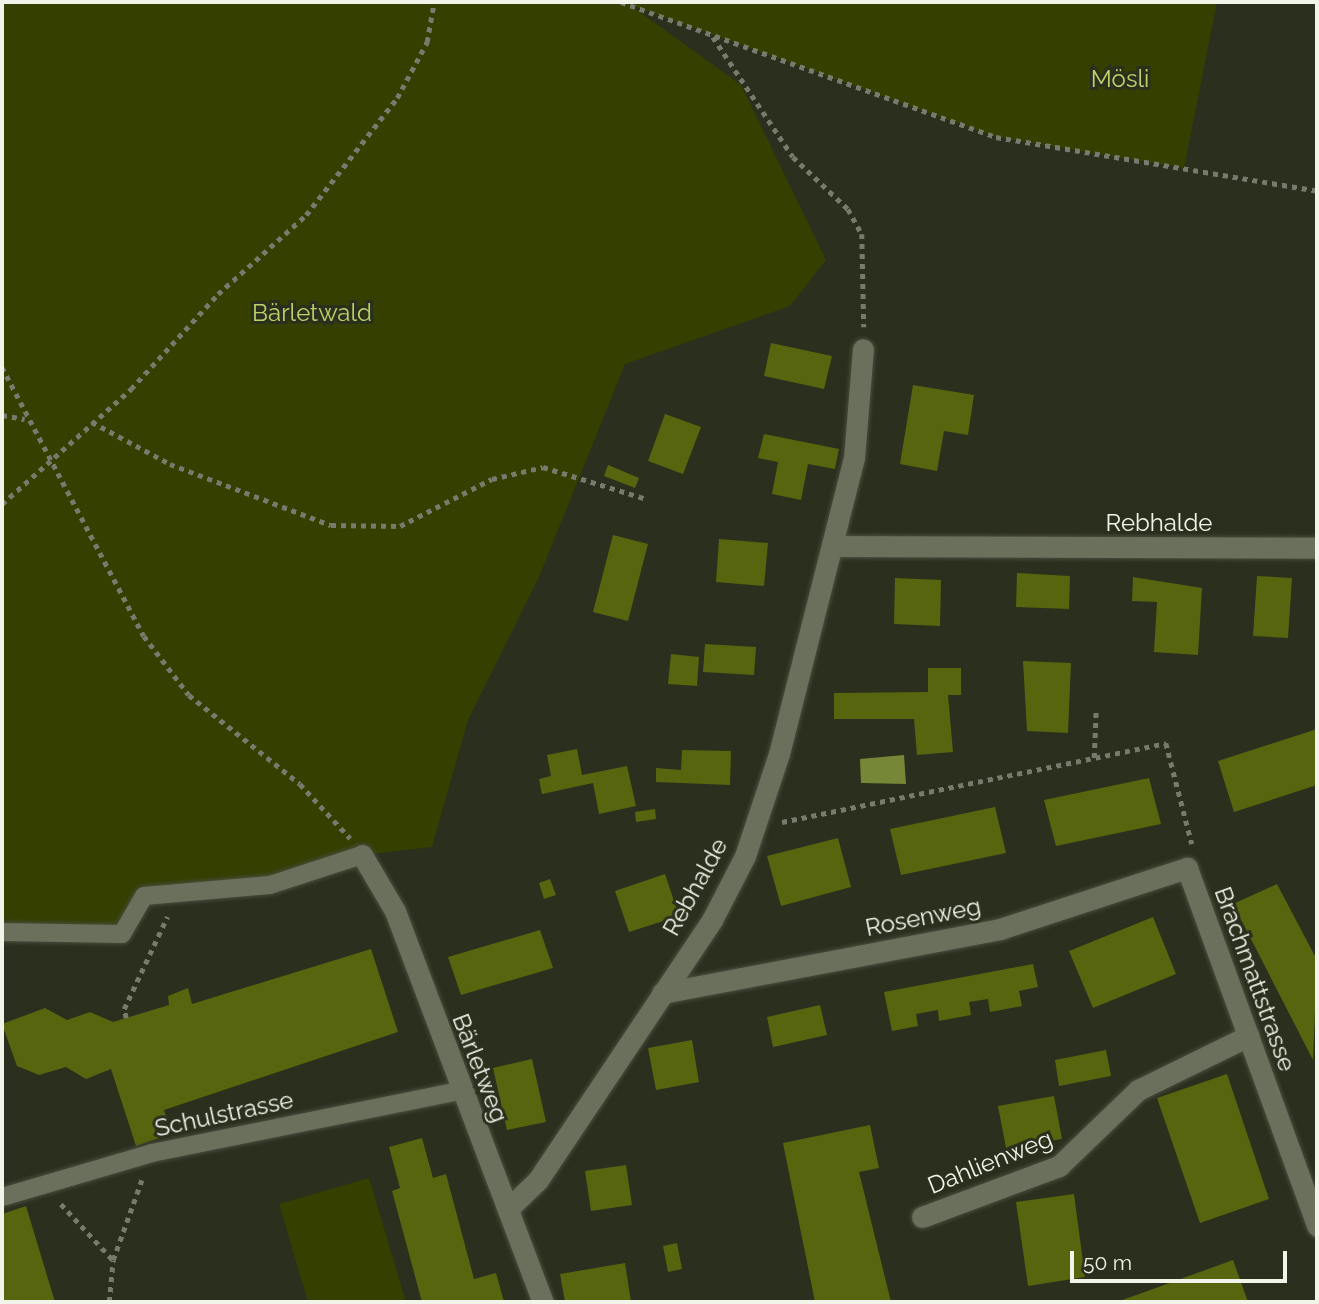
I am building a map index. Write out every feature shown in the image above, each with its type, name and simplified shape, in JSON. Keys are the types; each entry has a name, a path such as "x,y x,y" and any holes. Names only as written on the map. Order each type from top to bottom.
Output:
{"street":[{"name":"Rebhalde","path":"509,1208 538,1180 712,920 755,828 854,458 863,348"},
{"name":"Rebhalde","path":"832,546 1317,548"},
{"name":"Bärletweg","path":"362,855 395,911 460,1091 509,1208 543,1302"},
{"name":"Rosenweg","path":"662,993 1000,929 1190,860"},
{"name":"Brachmattstrasse","path":"1190,860 1248,1036 1317,1226"},
{"name":"Dahlienweg","path":"922,1217 1059,1166 1138,1090 1248,1036"}],"lane":[{"path":"2,932 122,934 144,896 270,886 362,855"},
{"name":"Schulstrasse","path":"2,1197 152,1153 460,1091"}],"path":[{"path":"2,504 49,457 92,422 306,215 397,98 427,42 434,2"},
{"path":"621,2 996,137 1317,191"},
{"path":"713,37 793,157 848,209 862,234 867,256 863,348"},
{"path":"2,367 25,419 49,457 144,636 189,695 300,784 362,855"},
{"path":"2,415 25,419"},
{"path":"92,422 170,464 331,525 400,526 492,479 543,467 647,499"},
{"path":"1094,758 1096,708"},
{"path":"755,828 1166,743 1190,860"},
{"path":"126,1018 124,1009 176,893"},
{"path":"109,1302 113,1260 152,1153"},
{"path":"43,1184 113,1260"}],"green space":[{"name":"Bärletwald","path":"2,2 1217,2 1184,168 996,137 630,5 741,85 826,260 790,306 625,364 539,577 468,720 432,847 362,855 270,885 144,896 122,934 2,932"},
{"path":"369,1178 406,1302 308,1302 279,1204"}],"shaded area":[{"path":"904,755 906,784 861,783 860,759"}],"building":[{"path":"771,343 832,356 824,389 764,376"},
{"path":"913,385 974,395 968,435 944,431 937,471 900,464"},
{"path":"665,414 701,427 683,474 648,461"},
{"path":"764,434 839,449 835,469 808,464 801,500 772,494 778,462 758,458"},
{"path":"608,465 639,478 635,488 604,476"},
{"path":"613,535 648,544 628,621 593,612"},
{"path":"719,539 768,543 764,586 716,582"},
{"path":"1017,573 1070,576 1069,609 1016,607"},
{"path":"1257,576 1292,578 1288,638 1253,636"},
{"path":"1133,577 1202,588 1198,655 1154,652 1157,602 1132,601"},
{"path":"895,578 941,580 940,626 894,624"},
{"path":"705,644 756,647 754,675 703,672"},
{"path":"671,654 699,657 697,686 668,684"},
{"path":"1023,661 1071,663 1068,733 1027,731"},
{"path":"928,668 961,668 961,695 948,695 953,752 917,755 914,719 834,719 834,693 928,692"},
{"path":"1317,729 1317,785 1234,812 1218,761"},
{"path":"577,749 582,775 627,766 636,806 599,814 593,783 542,794 539,779 551,776 547,755"},
{"path":"682,750 731,751 730,785 656,782 656,768 681,770"},
{"path":"1149,778 1161,824 1056,846 1044,800"},
{"path":"995,807 1006,853 901,875 890,829"},
{"path":"655,809 656,819 636,822 635,812"},
{"path":"838,838 851,887 781,906 767,856"},
{"path":"665,874 679,916 629,932 615,891"},
{"path":"550,879 556,895 544,899 539,883"},
{"path":"1277,884 1317,960 1313,1060 1233,904"},
{"path":"1153,917 1176,974 1093,1008 1069,951"},
{"path":"540,930 553,968 461,995 448,957"},
{"path":"371,949 398,1032 164,1110 171,1134 136,1146 111,1069 86,1079 66,1067 39,1075 17,1066 2,1024 45,1008 67,1020 90,1012 113,1022 169,1005 168,996 188,988 192,1004"},
{"path":"1033,964 1038,987 1019,991 1022,1006 990,1012 988,999 969,1002 971,1015 939,1021 938,1010 916,1014 918,1026 892,1031 884,992"},
{"path":"820,1005 827,1035 773,1047 767,1017"},
{"path":"692,1040 699,1082 656,1090 648,1048"},
{"path":"1106,1050 1111,1076 1059,1086 1055,1060"},
{"path":"532,1059 546,1122 507,1130 493,1068"},
{"path":"1227,1074 1269,1199 1200,1223 1157,1098"},
{"path":"1054,1096 1062,1139 1006,1148 998,1106"},
{"path":"870,1125 879,1168 859,1172 891,1302 815,1302 783,1143"},
{"path":"422,1138 433,1178 446,1174 474,1279 496,1273 504,1302 422,1302 392,1191 400,1188 389,1147"},
{"path":"626,1165 632,1205 591,1211 585,1171"},
{"path":"1074,1194 1085,1277 1028,1286 1016,1202"},
{"path":"26,1206 55,1302 2,1302 2,1214"},
{"path":"677,1243 682,1269 668,1272 663,1246"},
{"path":"1233,1260 1248,1302 1117,1302"},
{"path":"625,1263 631,1302 565,1302 560,1274"}],"park label":[{"name":"Mösli","path":"1120,79"}]}
